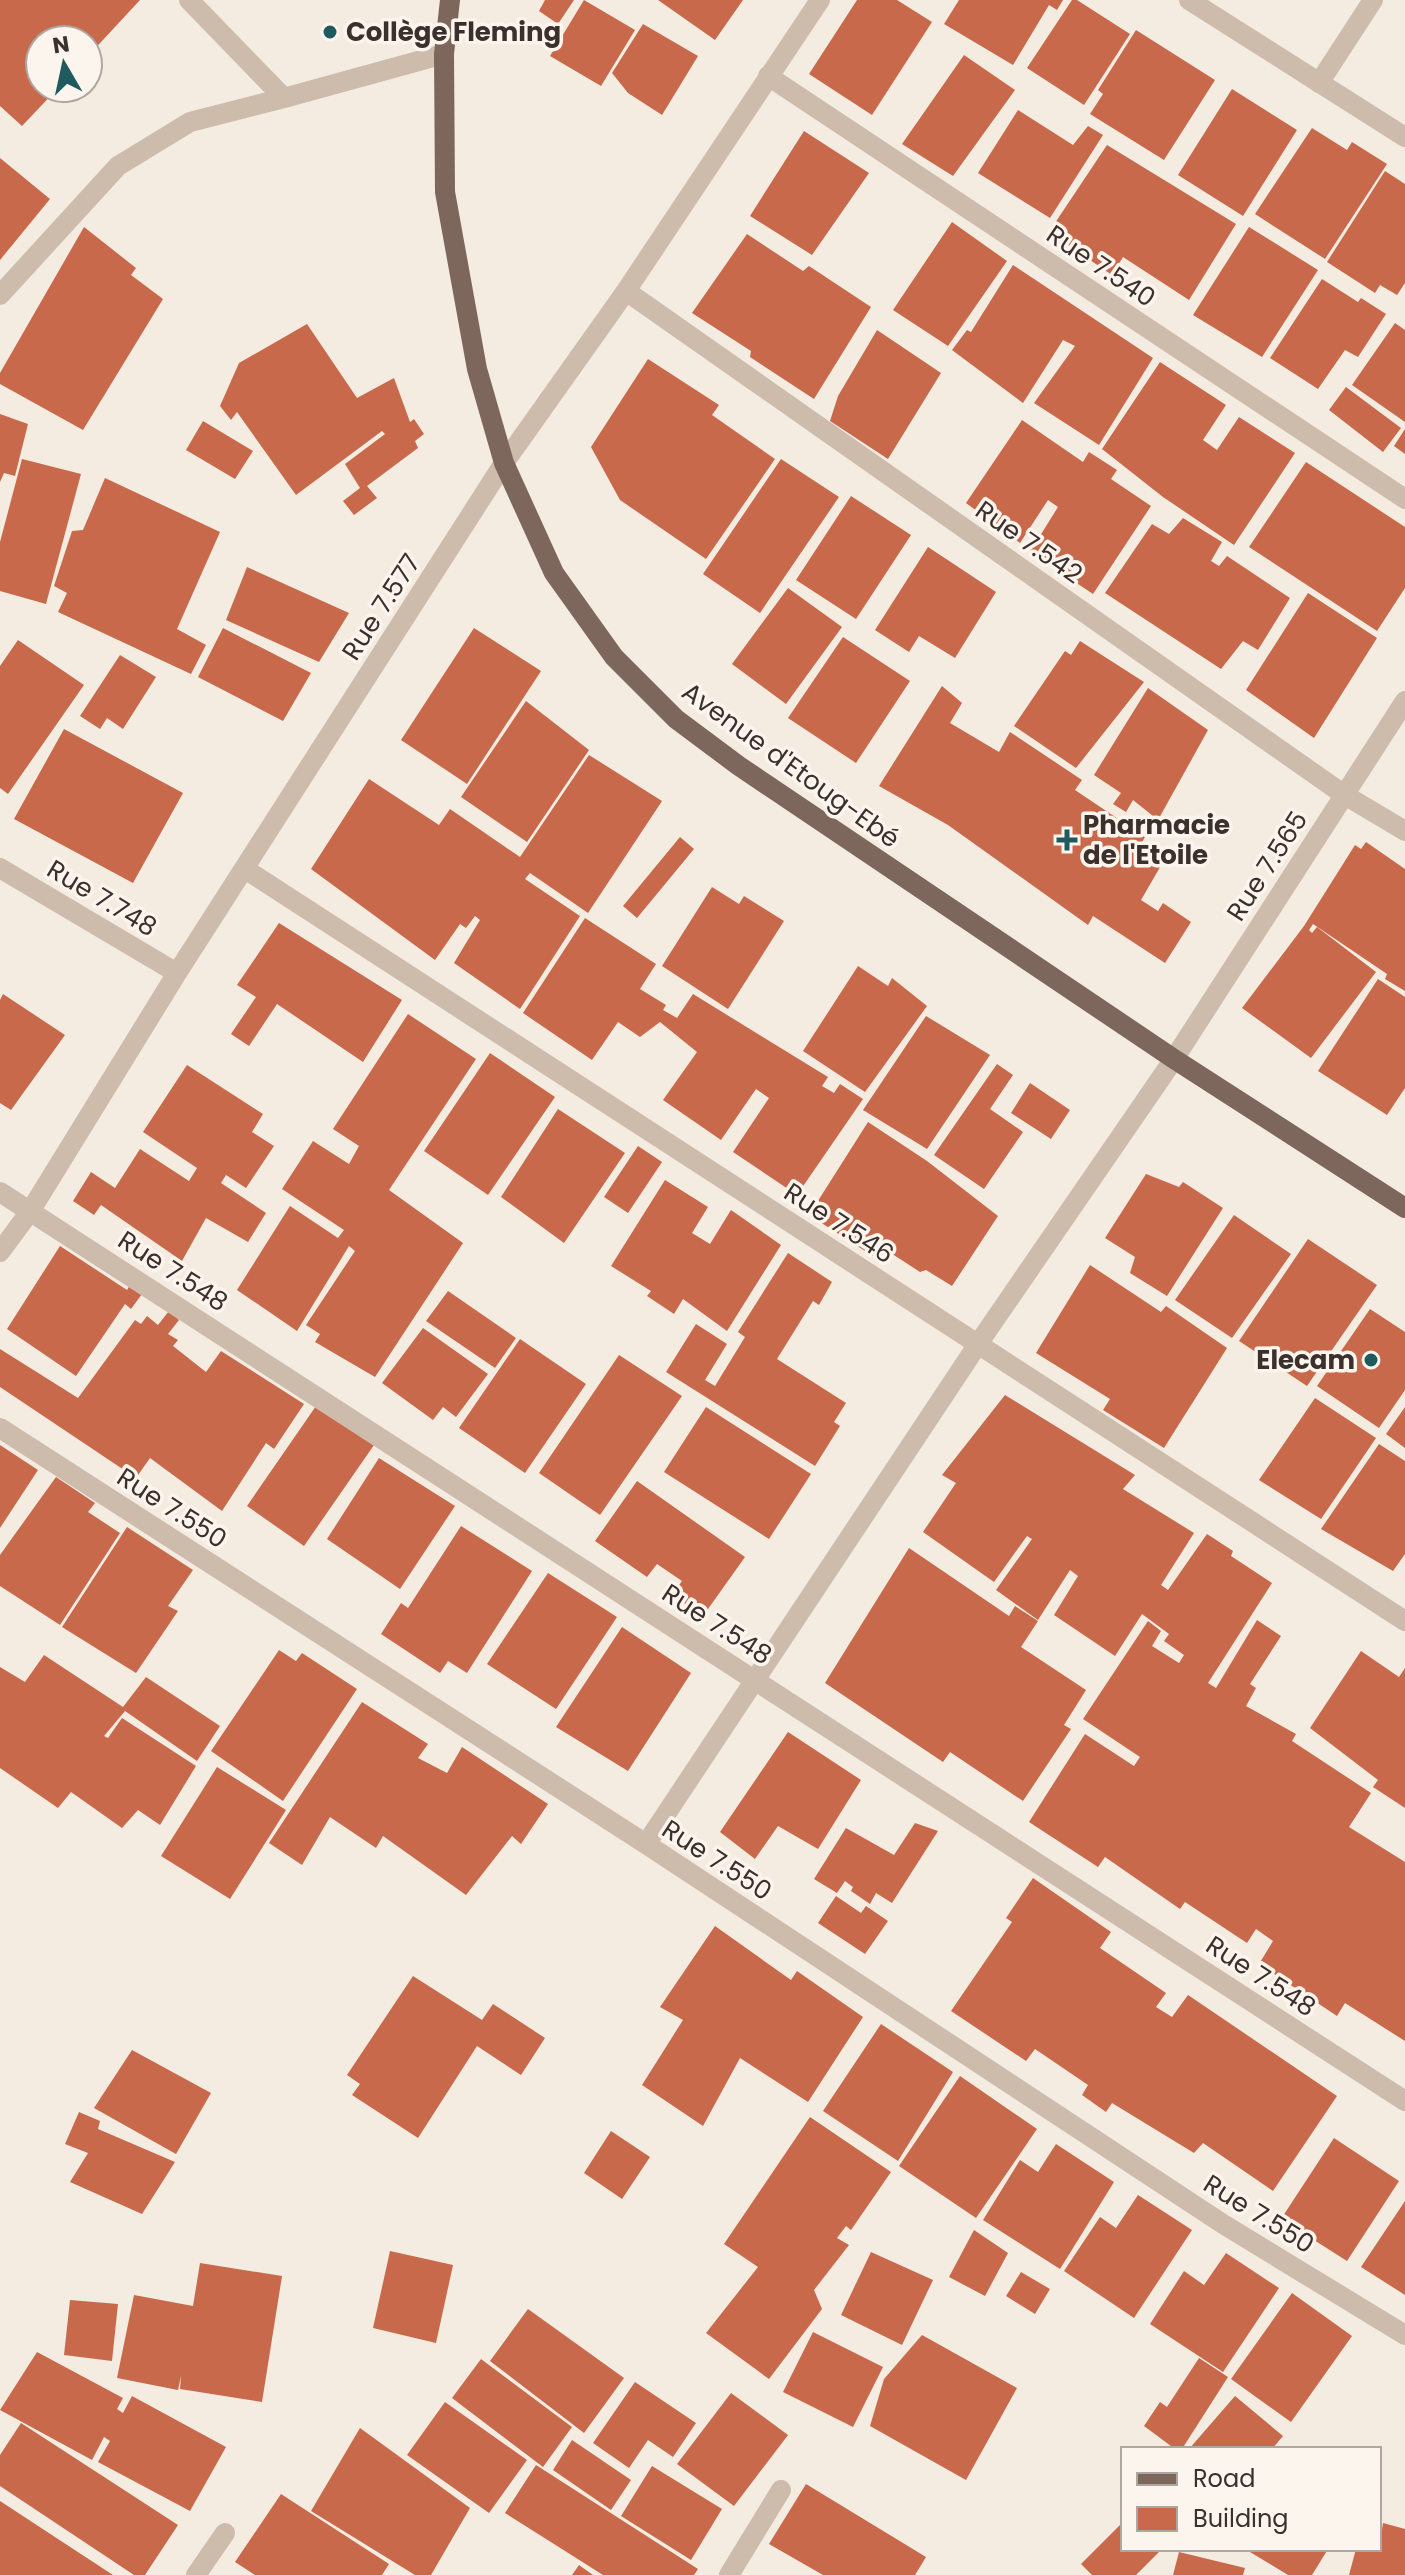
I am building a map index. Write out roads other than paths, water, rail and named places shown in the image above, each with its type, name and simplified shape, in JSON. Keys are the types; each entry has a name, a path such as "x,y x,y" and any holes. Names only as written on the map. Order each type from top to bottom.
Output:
{"main road":[{"name":"Avenue d'Etoug-Ebé","path":"450,0 444,54 445,192 477,369 504,463 554,573 614,657 676,719 739,766 1174,1059 1405,1208"}],"street":[{"path":"189,0 284,98"},
{"name":"Rue 7.577","path":"0,1252 31,1210 177,973 504,463 626,291 820,0"},
{"path":"1189,0 1405,137"},
{"path":"1319,83 1373,0"},
{"path":"0,295 118,166 190,122 444,54"},
{"name":"Rue 7.540","path":"768,76 1405,499"},
{"name":"Rue 7.542","path":"626,291 1343,794 1405,831"},
{"name":"Rue 7.565","path":"646,1844 978,1344 1174,1059 1405,701"},
{"name":"Rue 7.748","path":"0,868 177,973"},
{"name":"Rue 7.546","path":"245,869 1405,1621"},
{"name":"Rue 7.548","path":"0,1192 1405,2101"},
{"name":"Rue 7.550","path":"0,1428 646,1844 1223,2224 1405,2335"},
{"path":"729,2575 781,2490"},
{"path":"196,2575 225,2533"}],"place":[{"name":"Collège Fleming","path":"330,32"},
{"name":"Pharmacie de l'Etoile","path":"1067,840"},
{"name":"Elecam","path":"1371,1360"}]}
